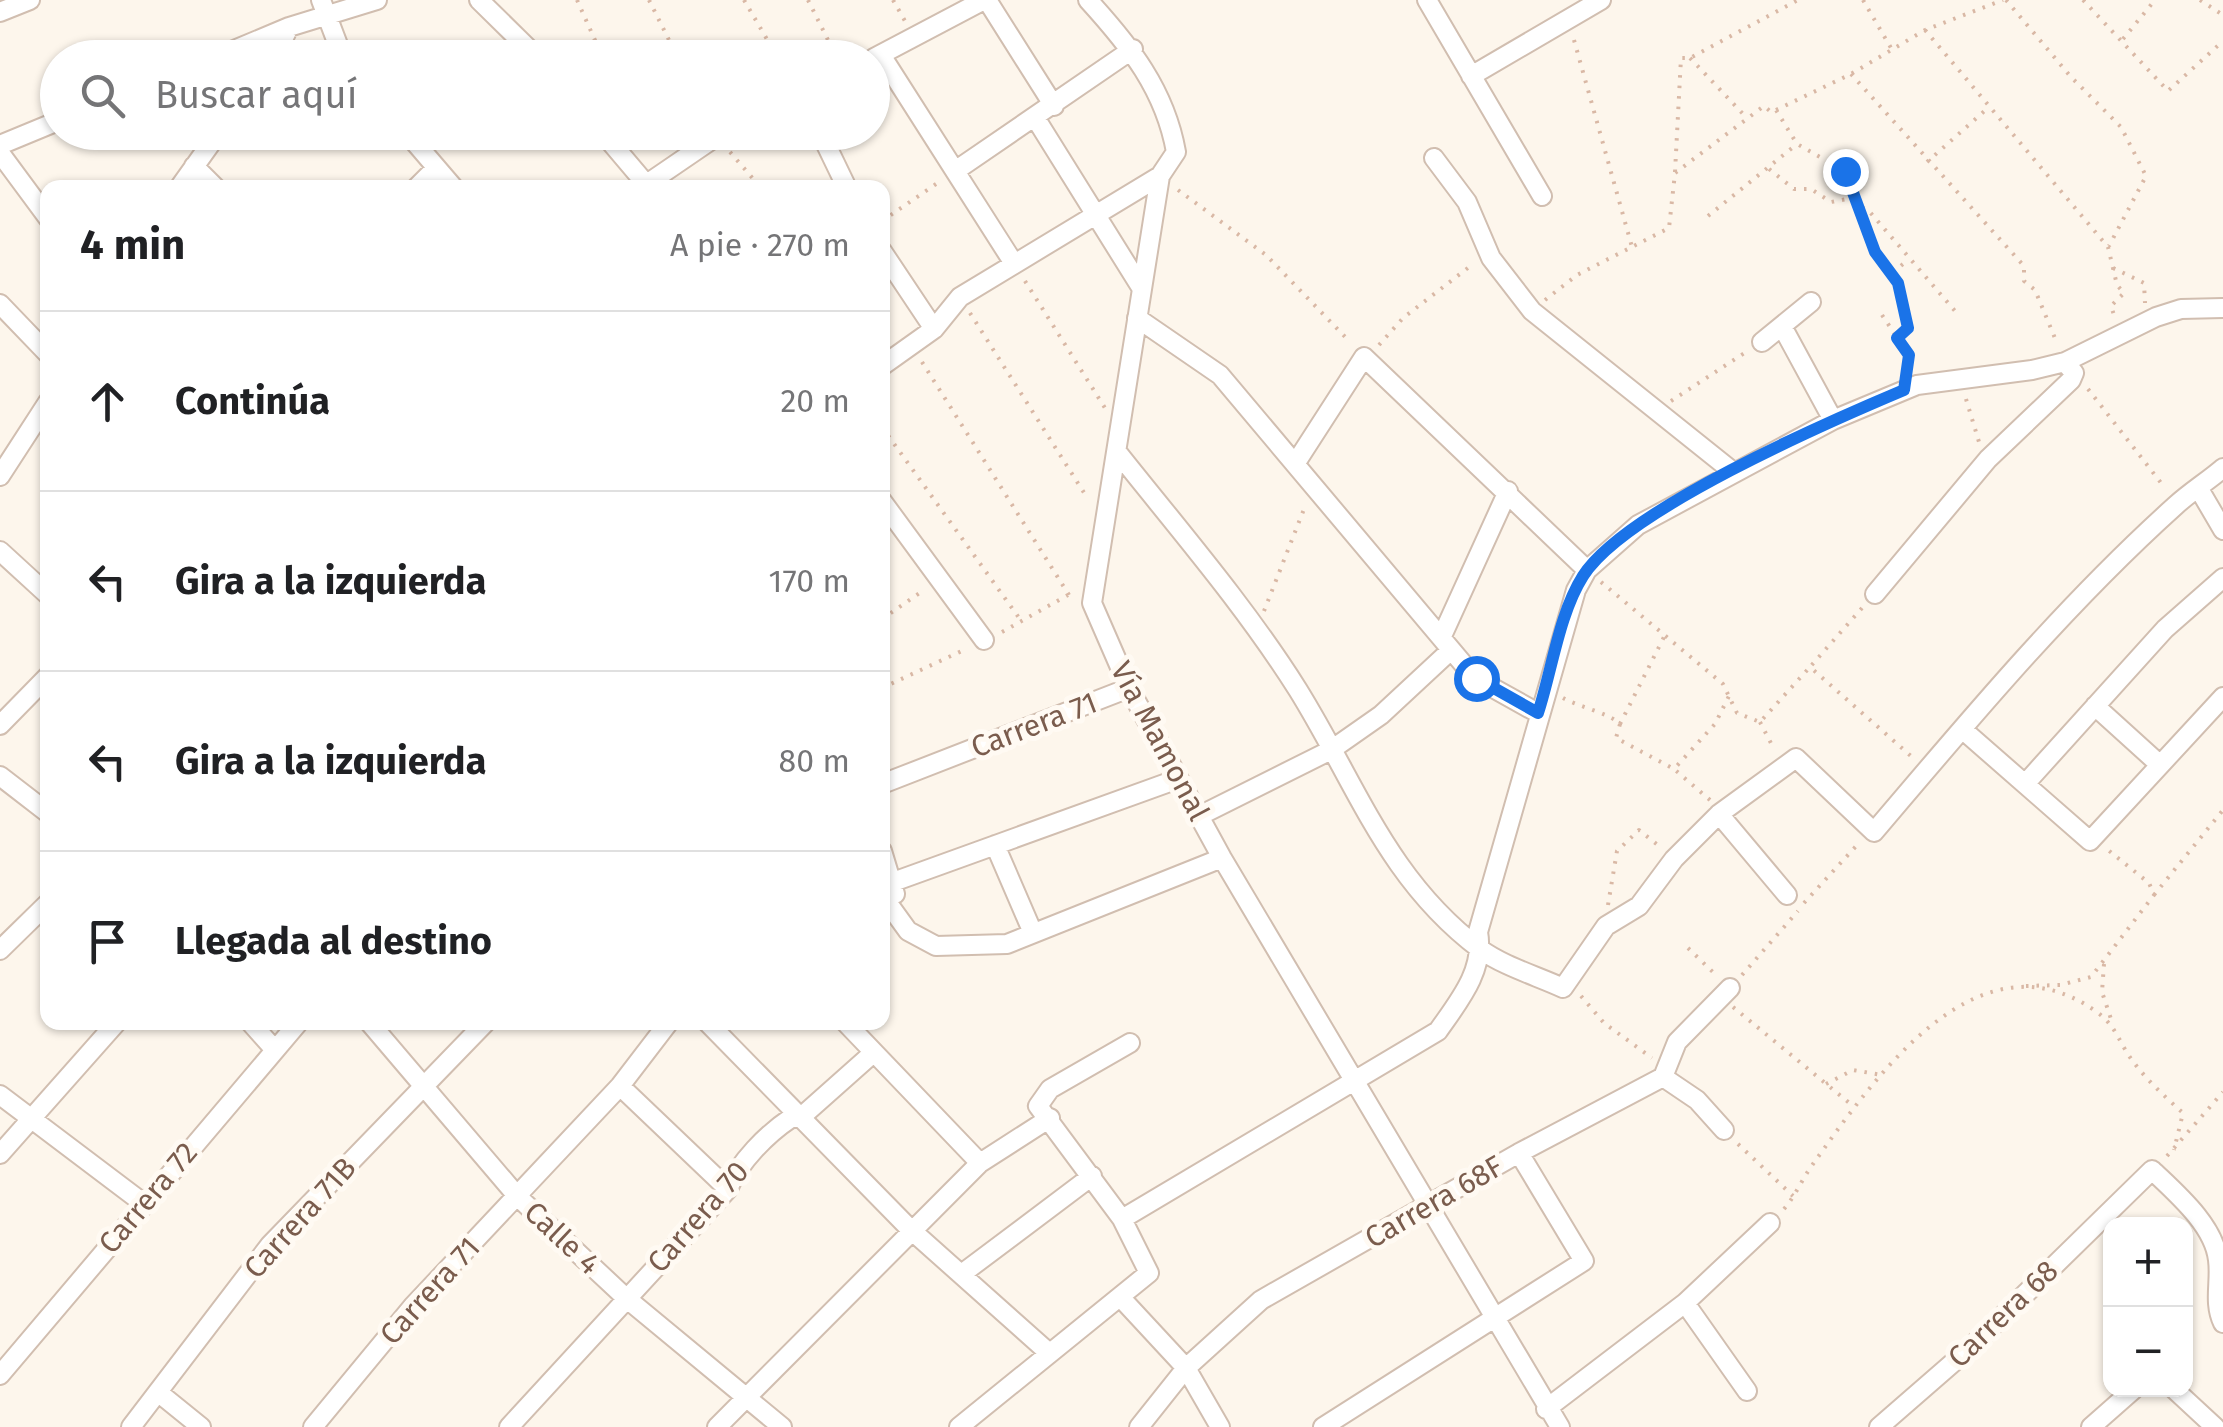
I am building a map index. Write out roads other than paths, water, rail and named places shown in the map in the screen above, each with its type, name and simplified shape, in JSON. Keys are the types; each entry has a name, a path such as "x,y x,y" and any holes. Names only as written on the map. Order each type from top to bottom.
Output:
{"street":[{"path":"0,12 30,0"},
{"path":"258,40 325,7 377,0"},
{"path":"479,0 520,40"},
{"path":"890,50 986,0 1054,106"},
{"name":"Vía Mamonal","path":"1088,0 1133,50 1170,118 1176,152 1160,176 1092,602 1129,688 1222,858 1560,1427"},
{"path":"1427,0 1542,196"},
{"path":"1471,76 1601,0"},
{"path":"325,7 333,40"},
{"path":"283,40 289,27"},
{"path":"956,171 1133,50"},
{"path":"890,76 1014,262"},
{"path":"1036,119 1142,289"},
{"path":"0,145 40,129"},
{"path":"184,180 205,150"},
{"path":"421,150 447,180"},
{"path":"616,150 638,180"},
{"path":"652,180 696,150"},
{"path":"829,150 843,180"},
{"path":"0,153 40,207"},
{"path":"1434,158 1467,202 1489,252 1532,310 1732,472"},
{"path":"194,166 208,180"},
{"path":"424,180 436,168"},
{"path":"890,360 934,329 960,296 1160,176"},
{"path":"890,264 934,329"},
{"path":"1762,342 1810,302"},
{"path":"0,304 40,346"},
{"path":"1875,594 2070,368 2148,320 2181,309 2223,308"},
{"path":"1138,318 1220,376 1491,690 1538,713"},
{"path":"1783,328 1833,420"},
{"path":"1295,464 1367,360 1587,570"},
{"path":"1122,1219 1438,1031 1462,998 1481,950 1478,932 1576,590 1587,570 1638,524 1833,420 1904,390 1964,379 2070,368"},
{"path":"0,476 40,414"},
{"path":"1118,454 1257,630 1408,882 1434,911 1481,950 1563,988 1606,926 1638,906 1674,859 1721,812 1796,758 1874,832 1962,729 2178,503 2223,468"},
{"path":"2199,489 2223,530"},
{"path":"1200,816 1331,750 1381,715 1447,643 1508,492"},
{"path":"890,512 984,640"},
{"path":"0,551 40,588"},
{"path":"2025,784 2166,629 2223,578"},
{"path":"0,725 40,684"},
{"name":"Carrera 71","path":"890,781 1129,688"},
{"path":"1962,729 2090,841 2223,697"},
{"path":"2095,706 2158,764"},
{"path":"0,776 40,807"},
{"path":"890,888 994,845 1178,779"},
{"path":"1721,812 1787,894"},
{"path":"994,845 1033,933"},
{"path":"890,895 897,916 908,931 936,946 1007,944 1222,858"},
{"path":"0,950 40,911"},
{"name":"Carrera 68F","path":"1140,1427 1186,1368 1261,1300 1664,1072 1678,1042 1726,993"},
{"path":"0,1154 111,1030"},
{"path":"257,1030 275,1050"},
{"name":"Carrera 72","path":"0,1375 292,1030"},
{"name":"Calle 4","path":"376,1030 518,1197 626,1298 782,1427"},
{"name":"Carrera 71B","path":"132,1427 270,1246 478,1030"},
{"name":"Carrera 71","path":"313,1427 412,1306 620,1086 664,1030"},
{"path":"715,1030 910,1229 1048,1352"},
{"path":"852,1030 980,1163"},
{"path":"958,1427 1048,1352 1122,1299 1149,1273 1122,1219 1038,1106 1050,1089 1130,1043"},
{"name":"Carrera 70","path":"509,1427 728,1188 734,1173 770,1136 791,1118 800,1118 872,1054"},
{"path":"1664,1072 1724,1130"},
{"path":"620,1086 728,1188"},
{"path":"0,1095 143,1203"},
{"path":"717,1427 910,1229 980,1163 1050,1118"},
{"path":"1323,1427 1584,1260 1519,1153"},
{"name":"Carrera 68","path":"1879,1427 1971,1348 2152,1170 2185,1202 2207,1232 2218,1257 2218,1312 2223,1323"},
{"path":"963,1273 1092,1176"},
{"path":"1546,1409 1685,1303 1770,1223"},
{"path":"1122,1299 1186,1368 1220,1427"},
{"path":"1685,1303 1747,1391"},
{"path":"159,1393 201,1427"},
{"path":"2091,1427 2125,1397"},
{"path":"2182,1397 2214,1427"}]}
